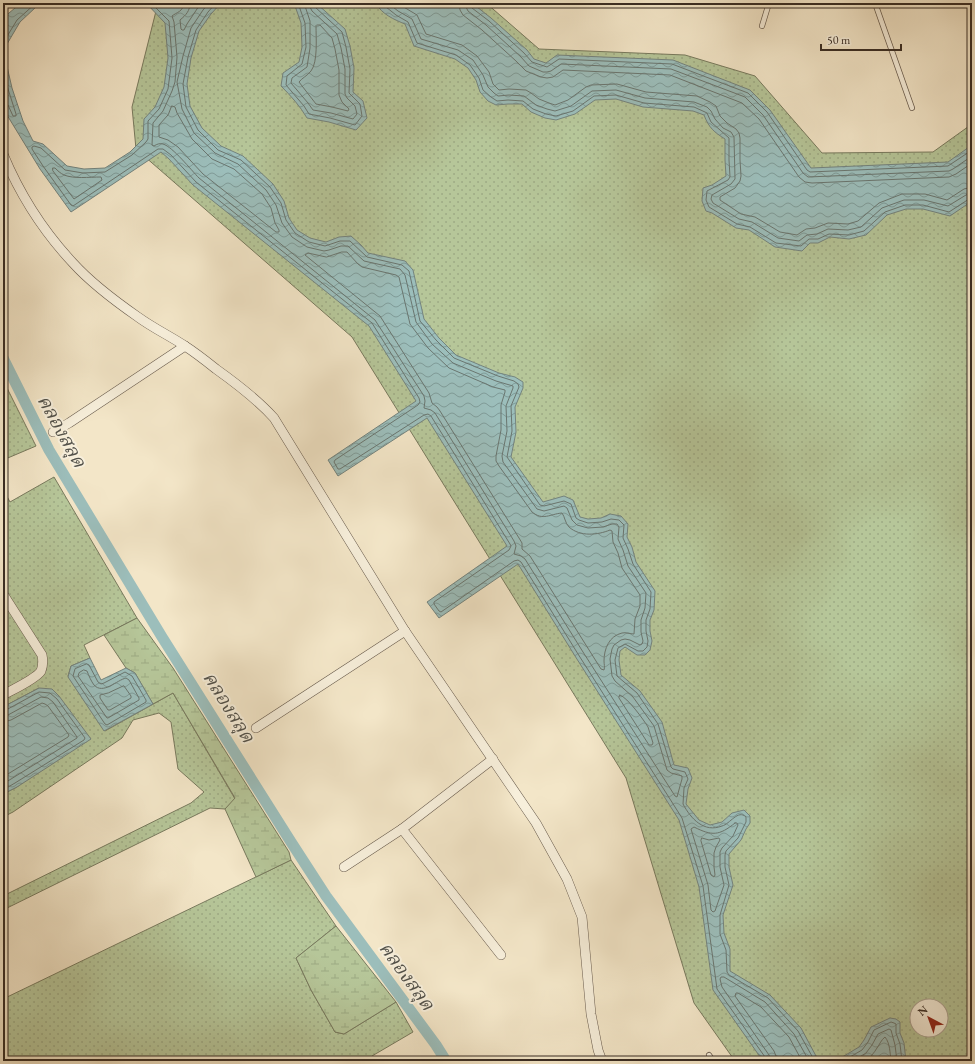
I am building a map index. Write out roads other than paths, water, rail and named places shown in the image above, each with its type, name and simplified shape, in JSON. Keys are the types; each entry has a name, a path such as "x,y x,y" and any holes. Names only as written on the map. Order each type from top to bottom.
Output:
{"street":[{"path":"3,154 6,173 54,242 74,264 104,292 140,318 185,346 246,391 274,418 405,631 536,822 567,879 582,916 591,1014 598,1050 602,1061"},
{"path":"53,432 185,346"},
{"path":"3,594 42,655 43,664 41,671 35,677 3,695"},
{"path":"256,728 405,631"},
{"path":"344,867 402,829 493,759"},
{"path":"402,829 501,955"}],"lane":[{"path":"762,26 769,3"},
{"path":"875,3 912,108"},
{"path":"709,1055 712,1061"}],"water":[{"path":"21,3 43,3 36,7 20,22 7,44 6,62 12,88 23,121 33,141 43,144 67,166 84,169 105,168 130,152 143,139 144,119 155,107 164,87 168,58 165,23 146,3 167,3 173,5 179,3 221,3 199,31 191,58 187,84 190,106 202,128 221,146 243,156 273,184 284,201 289,218 297,230 310,238 326,242 339,237 351,236 368,253 405,261 413,270 424,319 439,338 456,355 499,373 515,377 523,382 523,388 515,407 516,432 511,457 543,502 564,496 573,500 580,517 588,519 601,518 610,514 621,516 628,524 627,537 632,547 636,562 655,591 654,610 650,620 652,641 650,650 645,655 637,655 625,647 620,651 619,660 621,675 640,691 662,722 674,765 688,768 692,778 688,789 686,804 699,820 710,825 722,822 732,813 744,810 750,816 750,823 741,840 729,854 729,867 733,885 723,915 724,933 730,949 730,971 770,995 801,1028 816,1056 826,1061 763,1061 713,990 699,887 679,820 518,564 439,618 427,602 507,546 427,418 338,476 328,460 416,401 369,326 193,185 161,152 71,212 40,169 7,115 3,103 3,18"},
{"path":"294,3 316,3 345,29 354,68 353,92 363,101 367,118 356,130 329,122 307,118 295,101 281,86 283,73 299,62 302,47 301,23"},
{"path":"376,3 472,3 527,50 534,59 546,63 557,55 673,60 750,90 770,110 811,168 948,162 972,145 972,201 950,216 923,209 906,209 887,215 866,235 849,239 830,237 818,243 810,243 802,251 775,247 749,230 736,228 712,213 706,211 702,201 703,188 712,185 726,176 725,139 712,129 704,115 693,111 643,107 616,99 595,100 575,114 556,120 545,118 531,112 522,104 496,105 488,101 480,92 476,80 468,68 455,59 414,46 405,24 385,13"},
{"path":"90,658 101,680 126,668 135,673 153,704 104,731 68,677 71,666"},
{"path":"39,688 52,689 59,696 91,739 17,787 3,794 3,707"},
{"path":"890,1018 896,1019 900,1022 900,1033 904,1043 906,1061 826,1061 839,1059 859,1047 871,1027"}],"waterway":[{"name":"คลองสลุด","path":"3,358 49,450 162,637 291,842 326,896 436,1045 446,1061"}]}
